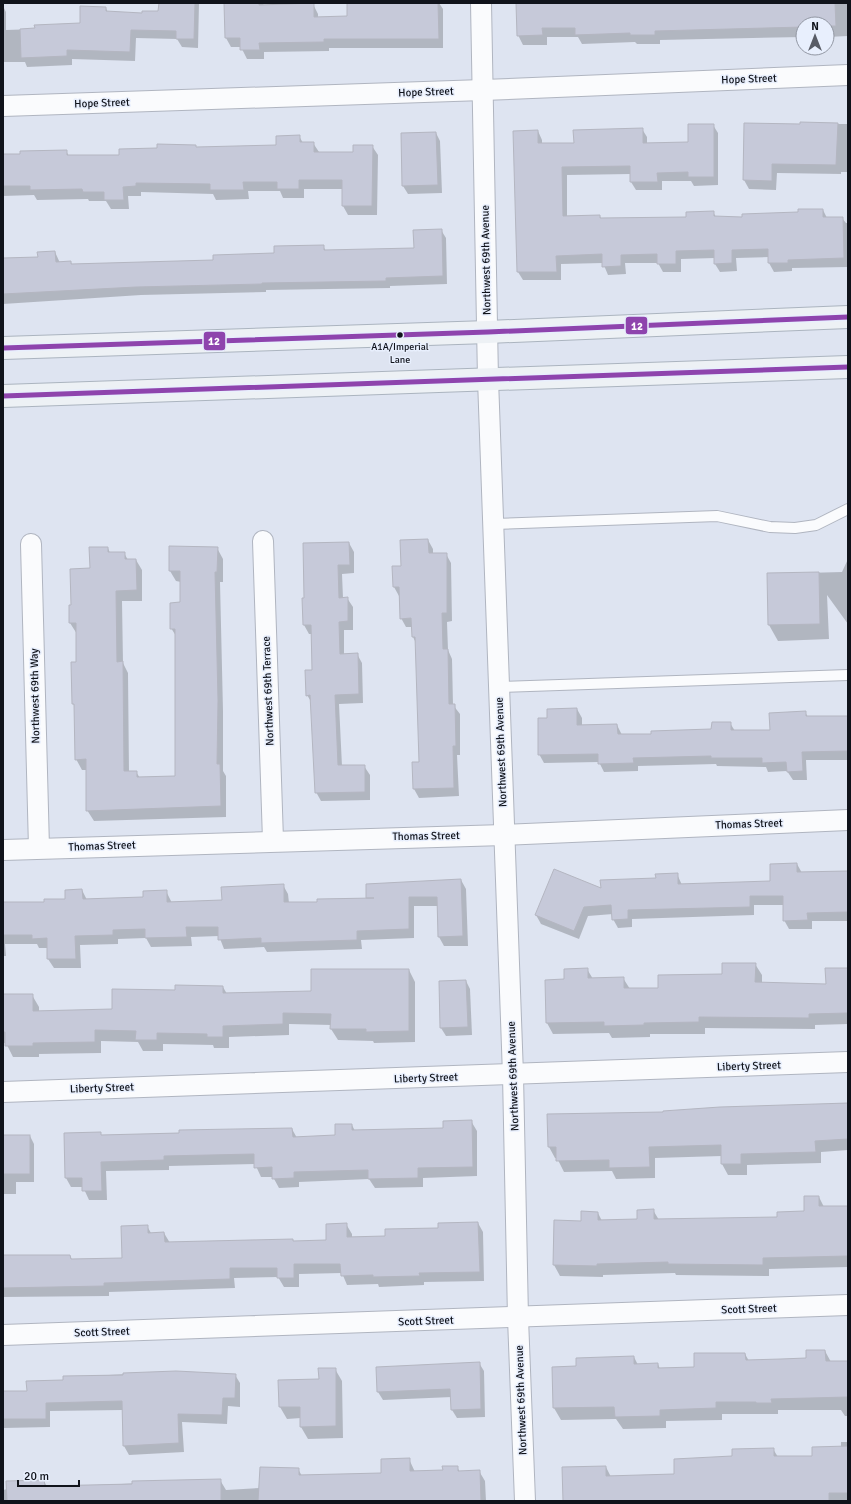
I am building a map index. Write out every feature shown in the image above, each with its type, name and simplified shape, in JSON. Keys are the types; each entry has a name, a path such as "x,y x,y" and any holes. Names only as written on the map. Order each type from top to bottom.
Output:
{"main road":[{"path":"3,348 488,332 848,317"},
{"path":"3,396 848,367"}],"street":[{"name":"Northwest 69th Avenue","path":"481,3 488,380 513,1075 518,1318 525,1501"},
{"name":"Hope Street","path":"3,106 483,90 848,75"},
{"name":"Northwest 69th Terrace","path":"263,541 273,840"},
{"name":"Northwest 69th Way","path":"31,544 39,848"},
{"name":"Thomas Street","path":"3,850 273,840 504,834 848,820"},
{"name":"Liberty Street","path":"3,1092 848,1062"},
{"name":"Scott Street","path":"3,1335 518,1318 848,1305"}],"lane":[{"path":"493,524 717,516 748,521 770,527 795,528 816,525 848,509"},
{"path":"499,687 848,675"}],"building":[{"path":"159,3 195,3 194,39 176,39 176,31 131,30 130,52 67,50 67,56 21,58 20,29 35,28 34,25 80,23 80,6 106,7 106,11 142,13 142,11 158,11"},
{"path":"224,3 259,3 259,5 314,3 314,17 347,16 347,3 438,3 439,39 324,39 324,42 259,43 260,50 240,50 240,38 225,38"},
{"path":"516,3 835,3 836,26 835,16 795,16 795,27 655,31 655,35 630,35 630,33 575,35 575,28 542,28 543,35 517,36"},
{"path":"800,122 838,123 836,165 772,164 772,181 743,180 744,123 800,124"},
{"path":"688,124 714,124 714,177 688,177 688,172 657,173 658,182 630,182 630,166 562,167 563,216 600,215 600,218 686,217 686,212 714,211 714,216 742,217 742,214 798,212 798,209 823,209 823,217 843,217 844,258 788,260 788,263 768,263 768,249 732,250 732,263 714,264 714,250 676,251 676,264 657,264 657,254 621,255 621,266 602,267 602,254 556,256 557,272 517,272 513,131 538,130 538,143 574,143 573,130 643,128 643,143 688,142"},
{"path":"436,132 438,185 402,186 401,133"},
{"path":"300,135 300,142 314,142 314,152 353,152 353,145 373,145 372,206 342,206 342,180 299,180 299,189 277,189 277,182 243,182 244,190 210,190 210,184 136,183 136,186 123,187 124,200 104,200 104,192 83,192 82,189 30,190 30,186 3,186 3,154 20,154 20,151 67,150 67,155 119,155 119,149 157,148 157,144 196,145 196,147 276,145 276,136"},
{"path":"442,229 443,276 386,278 386,281 136,287 3,294 3,258 38,257 37,252 55,251 56,262 71,261 71,264 213,260 213,255 274,253 274,246 324,245 324,250 414,248 413,230"},
{"path":"428,539 429,553 447,553 447,613 442,613 443,649 448,649 449,704 455,704 456,746 453,746 454,788 413,789 412,762 419,762 415,637 412,637 411,618 400,619 399,587 393,587 392,566 401,566 400,540"},
{"path":"349,542 350,565 338,565 339,598 348,597 348,621 339,622 340,654 358,653 359,694 335,695 338,765 365,765 365,792 315,793 310,695 306,696 305,670 312,670 311,625 303,625 303,543"},
{"path":"169,546 218,547 217,572 215,572 218,700 217,764 220,764 221,806 86,811 86,759 75,760 74,704 72,704 71,662 76,662 76,623 69,623 69,605 71,605 70,569 90,568 89,547 108,547 108,552 125,552 125,559 136,559 137,590 116,591 117,662 123,661 124,771 137,771 137,777 175,776 175,629 170,629 170,603 180,602 180,571 169,571"},
{"path":"819,572 820,624 768,625 767,573"},
{"path":"577,708 577,725 617,724 618,734 651,734 651,731 711,729 712,722 731,722 731,730 770,730 769,713 806,711 806,716 848,716 848,751 802,752 803,771 787,772 786,762 762,763 762,758 711,758 711,756 633,758 634,763 598,764 598,754 538,755 538,718 547,718 547,709"},
{"path":"797,863 797,872 848,871 848,912 807,913 808,920 783,921 783,896 750,896 750,907 628,910 628,919 612,920 611,905 584,907 574,931 535,915 554,869 601,888 600,880 656,878 655,874 678,873 678,884 770,881 770,864"},
{"path":"461,879 463,936 438,937 437,897 409,897 409,929 357,931 357,940 261,943 261,938 218,940 218,927 186,927 187,937 145,938 145,929 113,930 113,935 75,936 76,959 47,959 47,938 32,939 32,935 3,935 3,902 44,902 44,899 65,899 65,890 82,889 83,899 143,897 143,891 167,890 167,902 222,900 221,887 284,884 284,902 317,902 317,899 374,898 366,898 366,884"},
{"path":"722,963 756,963 755,982 826,984 825,968 848,968 848,1013 809,1014 809,1018 699,1017 699,1022 644,1023 644,1025 604,1026 604,1022 546,1023 545,980 564,979 564,969 588,968 588,978 624,977 624,988 658,988 658,975 722,974"},
{"path":"311,969 409,969 409,1031 366,1032 366,1029 330,1029 331,1014 283,1013 283,1024 223,1026 223,1037 207,1037 207,1034 157,1033 157,1040 135,1040 136,1031 95,1030 95,1042 33,1043 33,1046 5,1046 5,1032 3,1032 3,994 33,994 33,1011 112,1009 112,989 175,990 175,985 223,986 223,993 311,991"},
{"path":"466,980 468,1027 440,1028 439,981"},
{"path":"848,1103 848,1139 815,1141 816,1152 741,1154 741,1164 721,1164 721,1145 649,1147 650,1167 609,1168 609,1160 556,1161 556,1147 548,1147 547,1114 663,1112 720,1107"},
{"path":"472,1120 473,1167 418,1168 418,1178 368,1179 368,1170 294,1172 294,1178 272,1179 272,1167 254,1168 254,1154 164,1156 164,1160 101,1162 102,1191 82,1191 82,1178 65,1178 64,1133 101,1132 101,1135 179,1133 179,1130 292,1128 293,1137 335,1135 335,1124 352,1124 352,1130 443,1128 443,1121"},
{"path":"3,1135 30,1135 30,1174 3,1174"},
{"path":"804,1196 819,1196 819,1206 848,1206 848,1256 763,1258 763,1265 668,1264 668,1262 597,1264 597,1266 553,1265 554,1220 581,1221 581,1211 598,1212 598,1220 637,1219 637,1210 654,1209 654,1219 777,1217 777,1212 804,1211"},
{"path":"478,1222 480,1272 419,1273 420,1276 341,1276 340,1264 294,1264 294,1278 277,1278 277,1268 230,1268 230,1279 104,1283 104,1286 3,1288 3,1255 70,1255 71,1259 122,1258 121,1226 148,1225 148,1233 164,1232 165,1242 293,1239 293,1241 326,1240 326,1224 347,1223 347,1237 385,1236 385,1229 438,1228 438,1223"},
{"path":"806,1350 825,1350 826,1361 848,1361 848,1397 771,1399 772,1403 716,1402 716,1408 660,1410 660,1416 615,1417 614,1407 553,1408 552,1367 576,1366 576,1358 634,1356 634,1364 658,1363 658,1368 694,1367 694,1353 745,1353 746,1360 806,1358"},
{"path":"480,1362 481,1409 451,1410 450,1389 377,1392 376,1367"},
{"path":"318,1368 336,1368 336,1426 300,1427 300,1407 279,1407 278,1380 319,1379"},
{"path":"176,1371 236,1374 235,1398 223,1398 222,1415 178,1414 179,1443 123,1446 122,1401 46,1403 46,1419 3,1419 3,1391 27,1391 26,1381 63,1380 63,1376 123,1375 123,1373"},
{"path":"848,1446 848,1493 829,1493 829,1501 563,1501 562,1467 606,1466 606,1476 674,1474 674,1459 732,1456 732,1449 774,1448 774,1456 812,1456 812,1447"},
{"path":"410,1458 410,1471 443,1470 442,1466 458,1466 458,1471 480,1470 481,1501 258,1501 260,1467 299,1468 299,1475 381,1473 381,1459"},
{"path":"221,1479 221,1501 7,1501 6,1481 44,1480 45,1486 132,1484 132,1481"}],"transit line":[{"name":"12","path":"3,348 488,332 848,317"},
{"name":"12","path":"3,396 848,367"}],"place":[{"name":"A1A/Imperial Lane","path":"400,335"}]}
